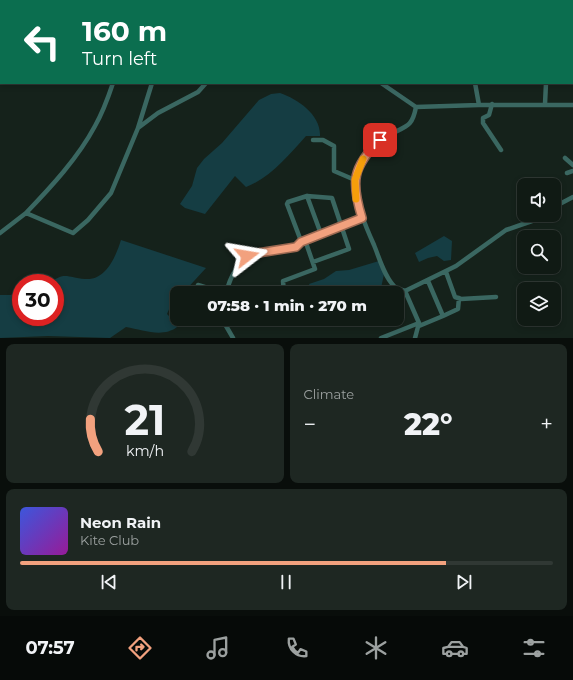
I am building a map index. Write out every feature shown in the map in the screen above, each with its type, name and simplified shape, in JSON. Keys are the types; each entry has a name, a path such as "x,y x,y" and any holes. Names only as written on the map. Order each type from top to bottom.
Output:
{"street":[{"path":"0,233 26,213 43,196 88,137 102,113 113,84"},
{"path":"26,213 73,233 88,220 111,193 138,128 152,84"},
{"path":"138,128 158,113 198,92 205,84"},
{"path":"382,84 416,107 479,104 573,105"},
{"path":"475,84 479,104"},
{"path":"545,104 546,84"},
{"path":"492,104 489,115 482,118 501,150"},
{"path":"414,338 419,324 405,291 394,286 388,276 362,218 355,196 355,180 361,162 369,151 387,136 410,125 414,119 416,107"},
{"path":"313,140 323,140 334,146 334,171 355,180"},
{"path":"565,158 573,165"},
{"path":"567,174 573,171"},
{"path":"307,196 321,234"},
{"path":"283,286 283,281 315,269 287,204 288,202 307,196 332,198 349,249 313,262"},
{"path":"561,203 573,197"},
{"path":"228,286 230,280 247,256 296,247 303,241 362,218"},
{"path":"405,291 446,272 506,230 529,222"},
{"path":"446,272 455,296 459,298 496,297"},
{"path":"428,281 443,316"},
{"path":"381,338 443,316 458,309 459,298"},
{"path":"226,326 233,338"}],"water":[{"path":"280,93 294,99 313,115 317,121 320,136 306,136 279,165 255,183 246,187 235,176 205,214 185,208 180,204 192,186 197,168 204,159 222,143 259,100 271,94"},
{"path":"444,236 452,241 451,260 444,261 437,256 419,262 415,253"},
{"path":"121,240 206,268 189,286 170,286 170,307 167,314 170,317 170,326 177,327 166,332 159,333 126,327 110,338 48,336 0,338 0,295 12,295 12,326 64,326 64,276 92,279 99,276 109,266"},
{"path":"379,261 384,274 381,286 310,286 309,284 324,279 336,271 349,270"}],"slow traffic":[{"path":"356,199 355,180 363,159"}],"route":[{"path":"247,256 296,247 301,242 362,218 355,196 355,180 361,162 380,140"}]}
